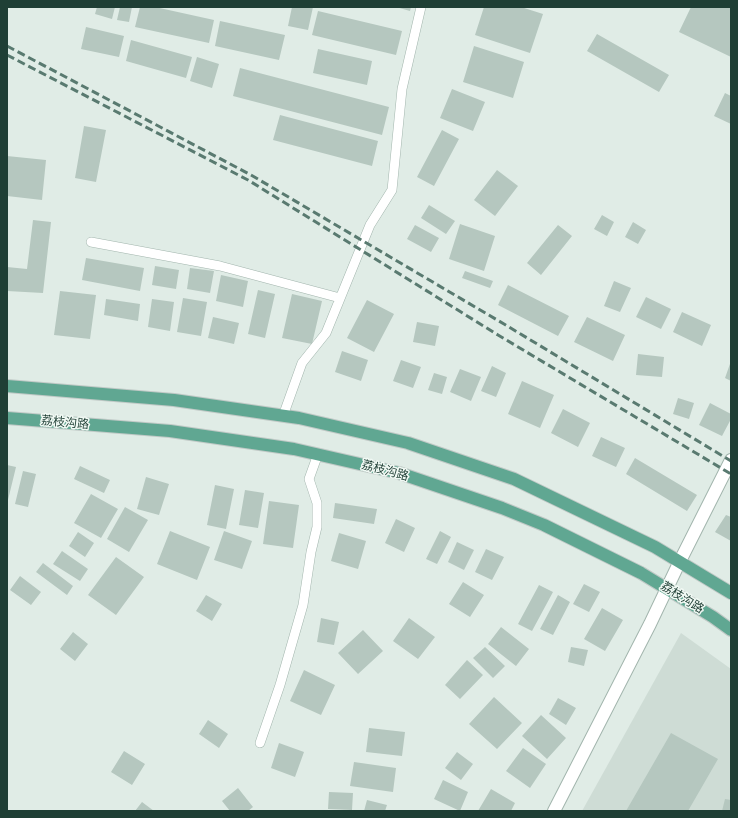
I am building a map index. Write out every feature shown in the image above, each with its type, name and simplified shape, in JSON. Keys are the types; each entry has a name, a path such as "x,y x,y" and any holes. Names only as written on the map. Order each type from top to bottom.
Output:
{"main road":[{"path":"7,386 174,400 300,418 408,443 514,479 655,547 731,593"},
{"name":"荔枝沟路","path":"7,418 170,431 294,449 399,473 502,508 551,528 641,573 731,630"}],"street":[{"path":"554,811 668,589 680,561 731,460"}],"lane":[{"path":"283,416 302,363 326,333 370,225 392,190 402,89 421,7"},
{"path":"91,242 220,266 340,298"},
{"path":"260,743 280,685 303,605 311,552 317,527 317,503 309,479 318,454"}],"shaded area":[{"path":"681,633 731,669 731,811 582,811"}],"building":[{"path":"97,7 115,7 112,19 95,14"},
{"path":"120,7 132,7 129,22 117,20"},
{"path":"140,7 155,7 214,20 209,43 135,27"},
{"path":"292,7 313,7 308,30 288,26"},
{"path":"396,7 411,7 410,11"},
{"path":"484,7 521,7 543,14 530,53 475,35"},
{"path":"691,7 731,7 731,57 679,32"},
{"path":"318,11 402,31 396,55 312,35"},
{"path":"220,21 285,35 279,60 215,46"},
{"path":"86,27 124,36 119,57 81,49"},
{"path":"597,34 669,75 659,92 587,51"},
{"path":"131,40 192,57 186,78 126,61"},
{"path":"474,46 524,62 513,98 463,82"},
{"path":"318,49 372,61 367,85 313,73"},
{"path":"197,57 219,64 212,88 190,81"},
{"path":"240,68 389,107 382,135 233,96"},
{"path":"452,89 485,102 473,131 440,118"},
{"path":"725,93 731,96 731,124 714,116"},
{"path":"280,115 378,141 372,166 273,140"},
{"path":"84,126 106,130 96,182 75,178"},
{"path":"442,130 459,139 434,186 417,177"},
{"path":"7,156 46,160 42,200 7,196"},
{"path":"497,170 518,186 495,216 474,200"},
{"path":"429,205 455,221 446,234 421,218"},
{"path":"602,215 614,222 607,236 594,229"},
{"path":"33,220 51,222 43,293 7,291 7,267 27,269"},
{"path":"633,222 646,230 638,244 625,237"},
{"path":"460,224 495,236 484,271 449,259"},
{"path":"415,225 439,238 431,252 407,239"},
{"path":"558,225 572,236 541,275 527,263"},
{"path":"86,258 144,268 140,291 82,280"},
{"path":"155,266 179,270 176,289 152,285"},
{"path":"190,268 214,271 210,293 187,289"},
{"path":"465,271 493,281 490,288 462,278"},
{"path":"221,275 248,281 243,307 216,301"},
{"path":"614,281 631,288 620,312 604,306"},
{"path":"508,285 569,316 558,336 498,305"},
{"path":"258,290 275,294 265,338 248,334"},
{"path":"60,291 96,295 90,339 54,335"},
{"path":"292,294 322,301 312,344 282,338"},
{"path":"646,297 671,309 661,329 636,317"},
{"path":"183,298 207,302 201,336 177,332"},
{"path":"106,299 140,304 138,321 104,315"},
{"path":"152,299 174,302 170,331 148,327"},
{"path":"367,300 394,314 374,352 347,338"},
{"path":"682,312 711,325 702,346 673,332"},
{"path":"213,317 239,323 234,344 208,338"},
{"path":"587,317 625,335 613,361 574,342"},
{"path":"417,322 439,326 435,346 413,342"},
{"path":"342,351 368,360 361,381 335,372"},
{"path":"638,354 664,357 662,377 636,375"},
{"path":"401,360 421,367 413,388 393,381"},
{"path":"731,361 731,381 725,378"},
{"path":"492,366 506,373 496,397 481,391"},
{"path":"460,369 481,377 471,401 450,392"},
{"path":"434,373 447,377 442,394 428,390"},
{"path":"522,381 554,395 540,428 508,414"},
{"path":"678,398 694,403 689,419 673,414"},
{"path":"710,403 731,414 731,419 722,436 699,425"},
{"path":"563,409 590,423 578,447 551,433"},
{"path":"601,437 625,448 616,467 592,456"},
{"path":"635,458 697,495 687,511 626,474"},
{"path":"7,465 16,467 8,500 7,500"},
{"path":"80,466 110,480 104,493 74,479"},
{"path":"23,471 36,474 28,507 15,504"},
{"path":"146,477 169,484 159,515 137,509"},
{"path":"215,485 234,489 226,529 207,525"},
{"path":"245,490 264,493 258,528 239,525"},
{"path":"91,494 118,509 101,538 74,523"},
{"path":"269,501 299,505 293,548 263,544"},
{"path":"335,503 377,509 374,524 333,518"},
{"path":"125,507 148,520 129,552 107,539"},
{"path":"726,515 731,517 731,541 715,532"},
{"path":"396,519 415,528 404,552 385,543"},
{"path":"170,531 210,547 197,580 157,564"},
{"path":"224,531 252,541 242,569 214,560"},
{"path":"440,531 451,537 437,564 426,559"},
{"path":"78,532 94,543 85,557 69,546"},
{"path":"339,533 366,541 358,569 331,561"},
{"path":"457,542 474,550 464,570 448,562"},
{"path":"486,549 504,557 492,580 475,572"},
{"path":"62,551 88,569 80,581 53,564"},
{"path":"116,557 144,577 116,615 88,595"},
{"path":"43,563 73,586 67,595 36,572"},
{"path":"20,576 41,592 31,605 10,590"},
{"path":"463,582 484,595 470,617 449,604"},
{"path":"584,584 600,592 589,612 573,604"},
{"path":"539,585 553,592 532,631 518,624"},
{"path":"206,595 222,604 212,621 196,611"},
{"path":"558,595 570,602 553,635 540,629"},
{"path":"602,608 623,620 605,651 584,639"},
{"path":"321,618 339,622 334,645 317,642"},
{"path":"409,618 435,637 418,659 393,641"},
{"path":"501,627 529,649 516,666 488,644"},
{"path":"363,630 383,651 358,674 338,653"},
{"path":"73,632 88,644 75,661 60,649"},
{"path":"485,647 505,666 493,678 473,658"},
{"path":"571,647 588,650 584,666 568,662"},
{"path":"467,660 483,675 460,699 445,685"},
{"path":"304,670 335,685 321,715 290,701"},
{"path":"494,697 522,723 497,749 469,724"},
{"path":"558,698 576,708 566,725 549,714"},
{"path":"541,715 566,738 547,759 522,736"},
{"path":"208,720 228,734 219,748 199,734"},
{"path":"369,728 405,732 402,756 366,752"},
{"path":"671,733 718,759 688,811 626,811"},
{"path":"279,743 304,752 295,777 271,768"},
{"path":"523,748 546,764 530,788 506,771"},
{"path":"124,751 145,764 132,785 111,772"},
{"path":"457,752 473,764 461,780 445,768"},
{"path":"354,762 396,768 393,792 350,786"},
{"path":"443,780 468,792 460,811 434,799"},
{"path":"238,788 253,807 248,811 230,811 222,801"},
{"path":"491,789 515,803 511,811 478,811"},
{"path":"329,792 353,793 352,810 328,809"},
{"path":"725,799 731,800 731,811 722,811"},
{"path":"367,800 387,805 385,811 364,811"},
{"path":"142,802 154,811 135,811"}],"railway":[{"path":"7,46 251,175 504,324 731,461"},
{"path":"7,55 248,180 498,335 731,474"}]}
